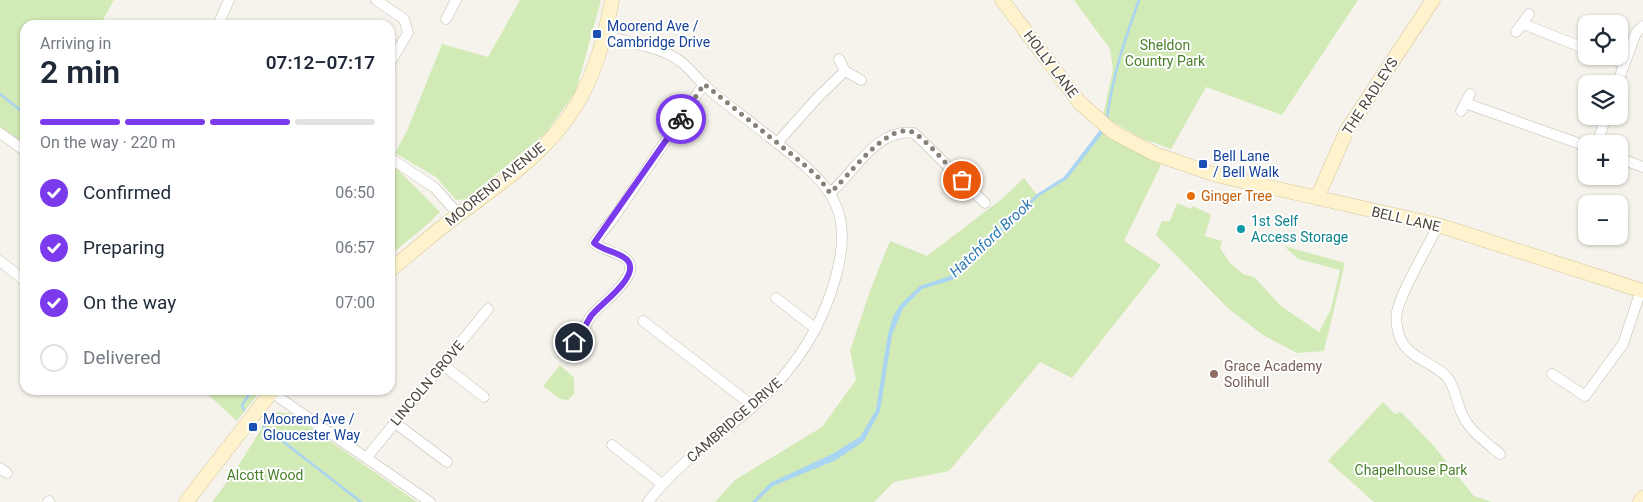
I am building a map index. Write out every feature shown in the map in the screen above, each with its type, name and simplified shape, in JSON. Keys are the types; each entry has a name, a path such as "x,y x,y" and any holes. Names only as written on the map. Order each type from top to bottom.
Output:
{"street":[{"path":"220,20 229,0"},
{"path":"446,19 456,0"},
{"name":"MOOREND AVENUE","path":"395,266 526,162 561,125 586,86 605,35 612,0"},
{"name":"HOLLY LANE","path":"1002,0 1080,103 1108,128"},
{"name":"THE RADLEYS","path":"1317,198 1347,130 1433,0"},
{"path":"383,2 404,19 408,32 395,54"},
{"path":"1529,14 1520,28 1578,46"},
{"path":"1628,54 1636,33 1643,26"},
{"name":"CAMBRIDGE DRIVE","path":"605,35 670,55 687,66 704,84 819,178 838,208 842,225 843,246 829,300 816,329 784,376 750,409 691,457 662,484 648,502"},
{"path":"839,59 845,71 861,80"},
{"path":"777,143 818,97 845,71"},
{"path":"574,342 591,316 628,278 629,262 594,243 615,216 704,84"},
{"path":"1465,103 1578,143"},
{"name":"BELL LANE","path":"1108,128 1155,154 1195,168 1438,226 1642,290"},
{"path":"830,193 843,182 870,150 893,134 902,131 914,133 985,203"},
{"path":"0,133 20,147"},
{"path":"395,161 435,188 459,215"},
{"path":"1628,161 1643,167"},
{"path":"1438,226 1400,302 1397,312 1398,330 1405,346 1417,357 1434,366 1448,378 1463,418 1477,434 1500,454"},
{"path":"0,262 20,276"},
{"path":"1552,374 1585,396 1623,344 1642,290"},
{"path":"776,298 816,329"},
{"name":"LINCOLN GROVE","path":"367,457 488,309"},
{"path":"643,321 748,402 750,409"},
{"path":"443,365 484,397"},
{"path":"186,502 269,395"},
{"path":"278,395 430,502"},
{"path":"394,422 446,462"},
{"path":"612,445 662,484"},
{"path":"1640,502 1643,498"}],"green space":[{"path":"0,0 114,0 103,20 20,20 20,140 0,126"},
{"path":"520,0 601,0 576,91 546,133 466,199 456,200 436,177 395,153 407,131 442,44 488,57"},
{"name":"Sheldon Country Park","path":"1074,0 1358,0 1282,115 1206,87 1171,149 1141,138 1103,116 1113,69 1110,49"},
{"path":"1102,132 1161,165 1124,241 1161,265 1072,378 1040,362 949,471 894,482 874,502 715,502 735,480 822,427 856,380 850,351 871,288 890,241 927,256 1003,198 1024,178 1036,194 1040,194 1065,180"},
{"path":"395,167 440,212 395,252"},
{"path":"1177,203 1191,209 1193,206 1211,215 1205,236 1222,241 1220,248 1231,264 1243,274 1254,277 1281,306 1319,332 1331,309 1340,270 1298,259 1284,246 1345,263 1324,351 1297,353 1263,335 1230,310 1156,235 1162,221 1170,221"},
{"path":"560,365 574,378 574,394 568,400 560,399 543,386"},
{"path":"208,395 257,395 237,421"},
{"name":"Chapelhouse Park","path":"1383,402 1395,414 1401,412 1433,445 1474,496 1492,502 1374,502 1328,461"},
{"name":"Alcott Wood","path":"272,412 290,413 417,502 212,502 233,474"}],"water":[{"path":"1100,130 1103,133 1067,179 1039,196 952,280 922,289 903,308 892,335 880,411 864,441 836,460 773,486 756,502 752,502 770,483 832,454 860,437 876,410 888,334 893,317 900,305 920,286 950,276 1037,194 1064,177"}],"waterway":[{"name":"Hatchford Brook","path":"1107,119 1116,73 1139,0"},
{"path":"0,94 20,110"},
{"path":"244,410 242,405 249,395"},
{"path":"263,426 361,502"}],"way so far":[{"path":"681,119 704,84 806,166 819,178 830,193 843,182 870,150 893,134 902,131 914,133 962,180"}],"place":[{"name":"Moorend Ave / Cambridge Drive","path":"597,34"},
{"name":"Bell Lane / Bell Walk","path":"1203,164"},
{"name":"Ginger Tree","path":"1191,196"},
{"name":"1st Self Access Storage","path":"1241,229"},
{"name":"Grace Academy Solihull","path":"1214,374"},
{"name":"Moorend Ave / Gloucester Way","path":"253,427"}],"route":[{"path":"574,342 591,316 628,278 629,262 622,256 612,254 594,243 615,216 681,119"}]}
